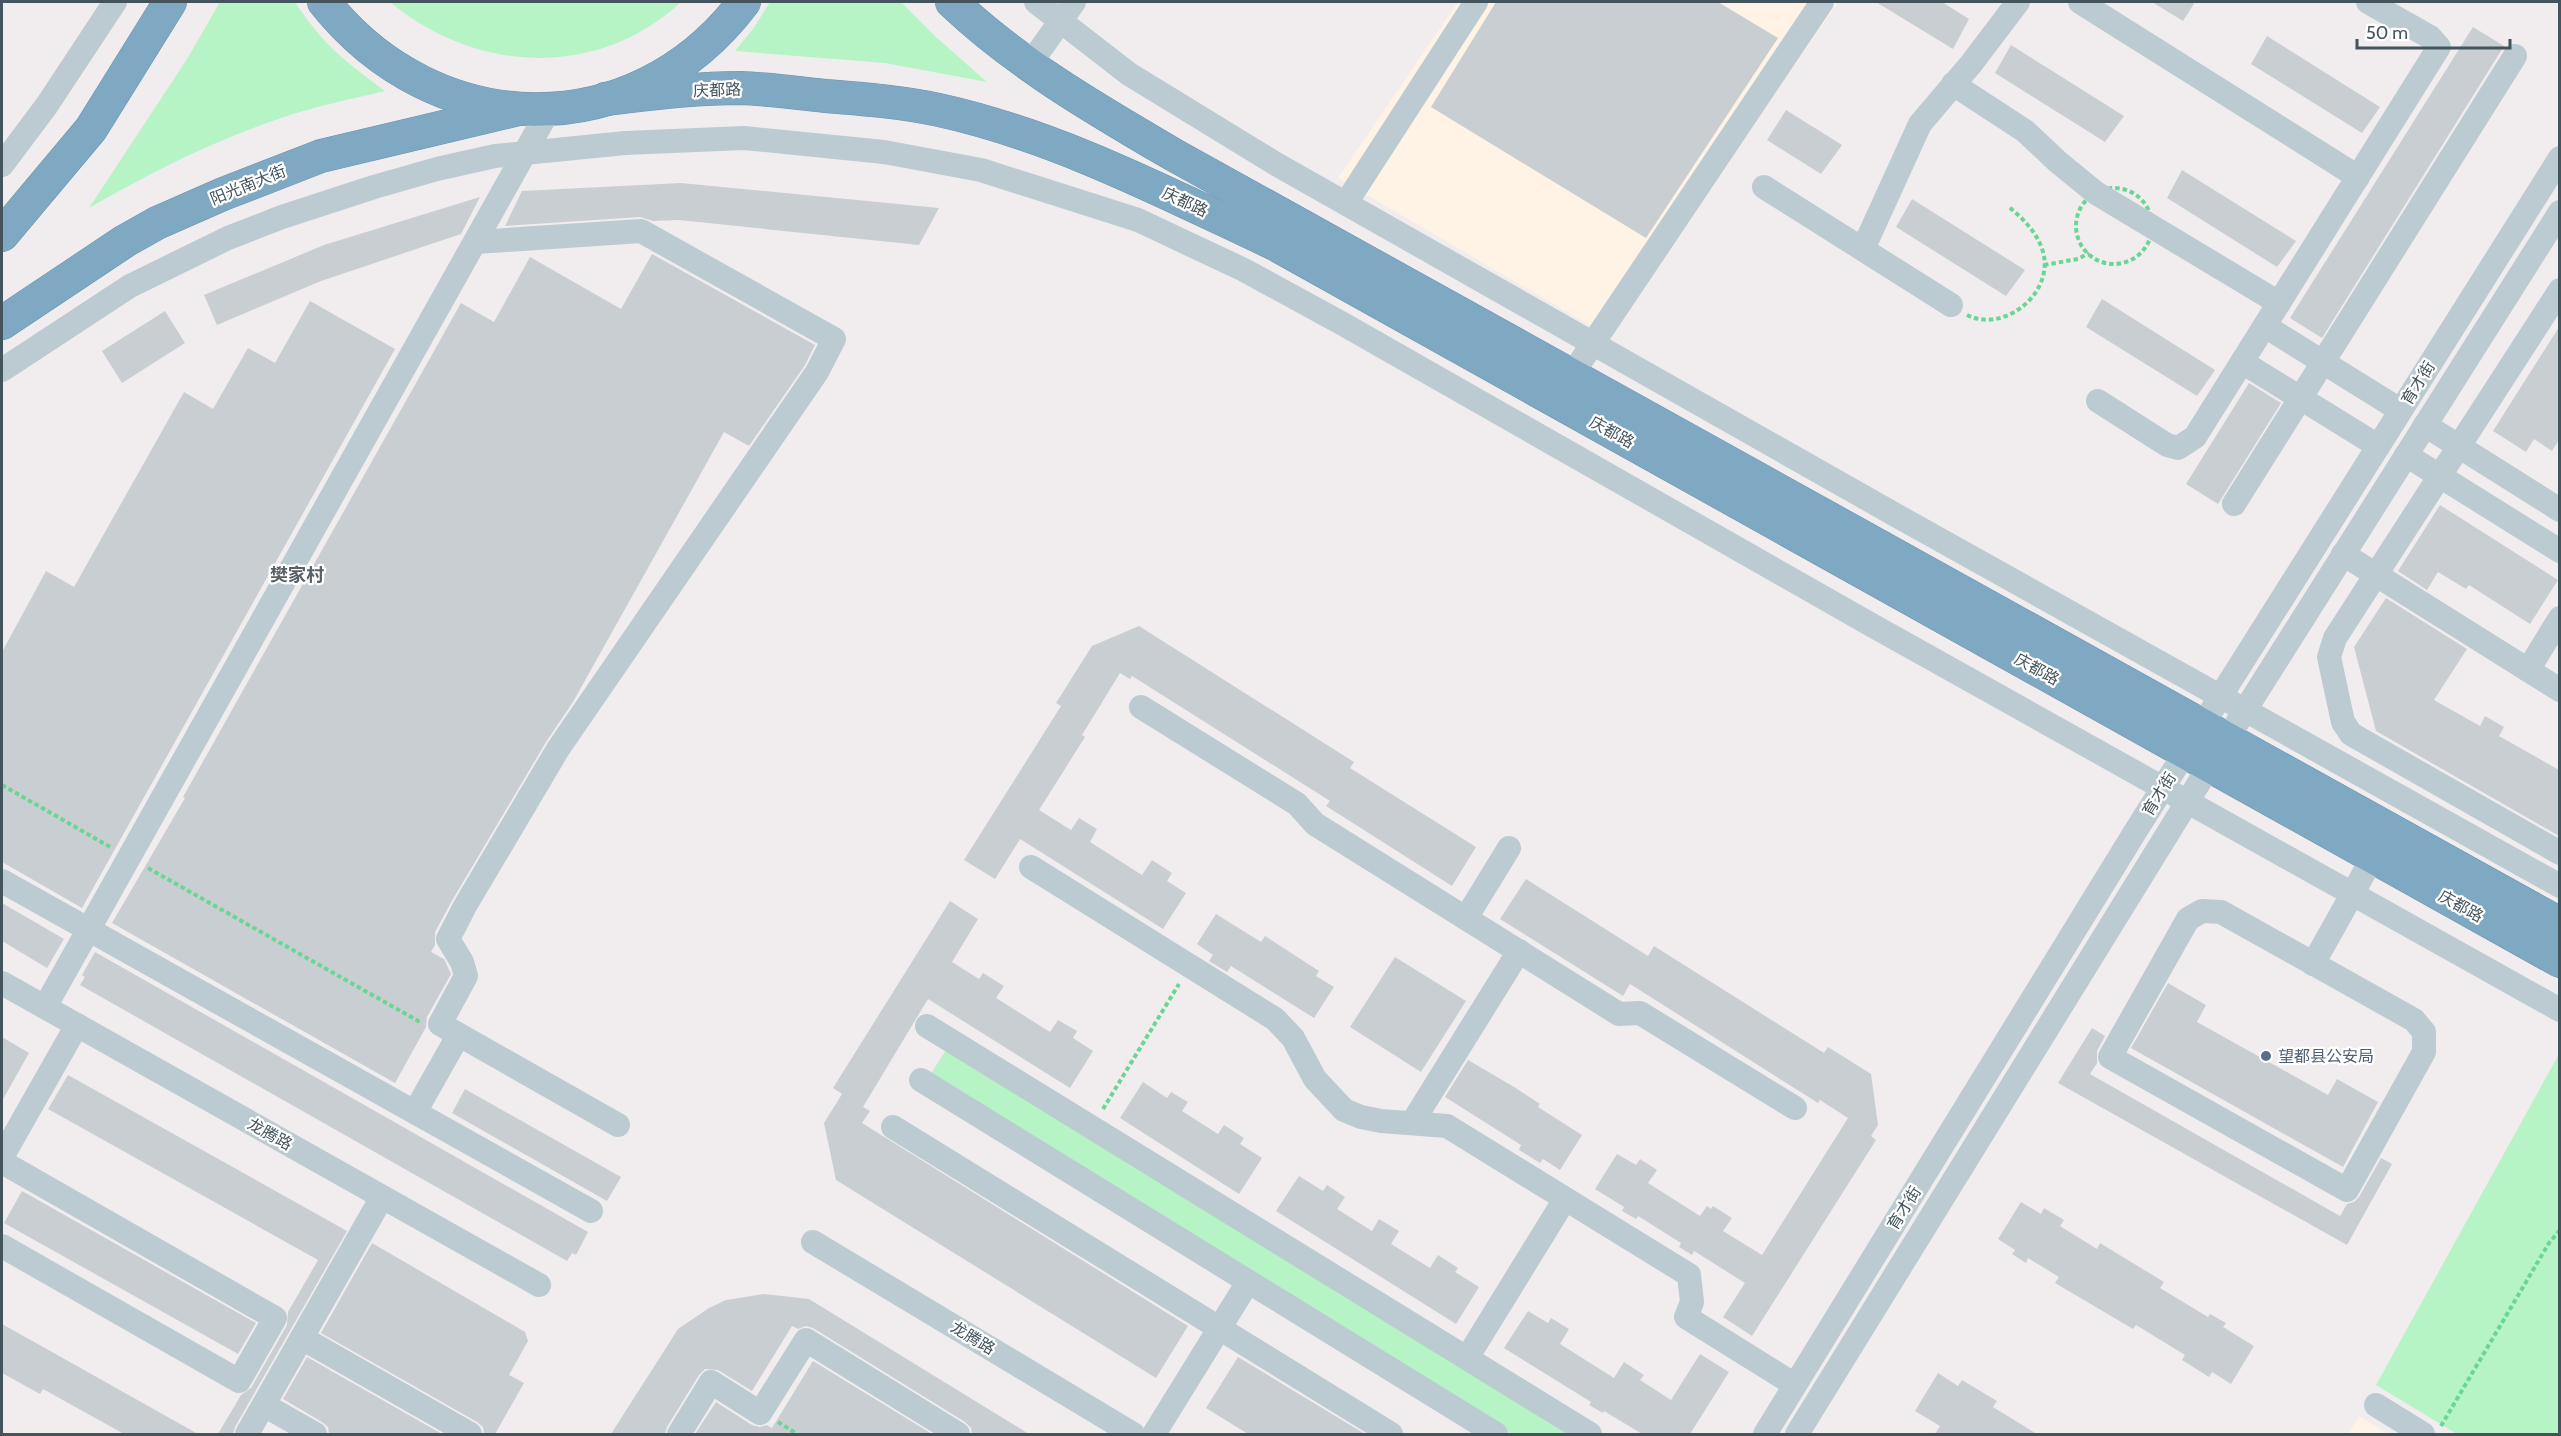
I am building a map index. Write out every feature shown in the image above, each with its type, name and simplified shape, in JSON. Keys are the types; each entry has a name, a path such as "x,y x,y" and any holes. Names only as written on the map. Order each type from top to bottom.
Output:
{"highway":[{"path":"2,235 91,129 170,2"},
{"path":"324,2 363,45 410,77 463,99 535,109"},
{"path":"605,99 657,78 682,63 725,25 744,2"},
{"name":"庆都路","path":"952,2 989,34 1030,64 1115,120 1174,155 2559,924"},
{"name":"庆都路","path":"605,99 741,88 902,104 940,111 1010,131 1088,159 1275,244 2559,961"},
{"name":"阳光南大街","path":"2,323 125,241 157,224 224,194 321,156 535,109 605,99"}],"street":[{"path":"2,165 46,105 115,2"},
{"path":"1036,2 1129,74 1155,91 1346,203 2244,711 2559,886"},
{"path":"1030,64 1074,2"},
{"path":"1346,203 1476,2"},
{"path":"1863,249 1920,124 2018,2"},
{"path":"2080,2 2358,177"},
{"path":"2098,401 2167,446 2178,448 2195,437 2439,47 2430,37 2368,2"},
{"path":"1571,376 1814,4"},
{"path":"2234,504 2515,56"},
{"path":"1953,84 2025,131 2058,162 2096,192 2279,303"},
{"path":"45,1007 526,152 535,109"},
{"path":"2,370 130,286 228,238 282,217 385,184 495,156 625,143 734,138 775,140 884,152 981,170 1053,191 1138,220 1202,249 1343,324 2559,1010"},
{"name":"育才街","path":"1797,1434 2187,801 2198,759 2215,731 2220,697 2559,158"},
{"path":"1764,187 1951,305"},
{"name":"育才街","path":"2215,731 2244,711 2559,213"},
{"path":"415,1112 449,1030 466,976 462,962 448,939 465,906 558,749 817,372 834,339 641,231 476,242"},
{"path":"2559,290 2335,638 2330,657 2343,722 2351,734 2559,853"},
{"path":"2265,326 2400,410"},
{"path":"2242,362 2378,446"},
{"path":"2425,425 2559,510"},
{"path":"2406,455 2559,551"},
{"path":"2343,554 2559,690"},
{"path":"2528,670 2559,618"},
{"path":"1141,707 1297,804 1315,824 1620,1014 1640,1012 1795,1108"},
{"name":"育才街","path":"1765,1434 2163,787 2198,759"},
{"path":"1466,918 1509,848"},
{"path":"2313,964 2373,856"},
{"path":"1031,867 1275,1019 1293,1038 1315,1079 1344,1110 1361,1118 1447,1126 1689,1275 1692,1302 1686,1317 1795,1385"},
{"path":"2,881 591,1211"},
{"path":"2202,911 2221,912 2313,964 2414,1020 2424,1032 2424,1052 2347,1190 2110,1057 2188,919 2202,911"},
{"path":"1412,1123 1519,951"},
{"name":"龙腾路","path":"2,983 538,1285"},
{"path":"2,1157 76,1025"},
{"path":"927,1026 1590,1434"},
{"path":"449,1030 618,1125"},
{"path":"921,1080 1496,1434"},
{"path":"893,1127 1391,1434"},
{"path":"2,1162 275,1318 239,1381 2,1246"},
{"path":"247,1434 382,1197"},
{"path":"1467,1358 1565,1199"},
{"name":"龙腾路","path":"813,1242 1132,1434"},
{"path":"1154,1434 1248,1282"},
{"path":"302,1338 470,1434"},
{"path":"679,1434 711,1382 760,1413 806,1340 958,1434"},
{"path":"264,1405 315,1434"},
{"path":"2376,1405 2423,1434"}],"path":[{"path":"1951,305 1970,317 1992,321 2018,311 2036,293 2044,265 2042,246 2025,222 2009,207"},
{"path":"2044,265 2078,259 2089,253"},
{"path":"2,785 431,1028 449,1030"},
{"path":"1092,1127 1190,966"},
{"path":"2436,1434 2549,1243 2559,1230"}],"shaded area":[{"path":"1458,2 1838,2 1608,336 1338,178"},
{"path":"2359,1416 2389,1434 2348,1434"}],"green space":[{"path":"220,2 295,2 325,41 385,91 296,113 258,126 160,169 89,208 187,59"},
{"path":"390,2 681,2 648,27 612,45 574,55 536,58 497,54 460,43 423,26"},
{"path":"770,2 901,2 987,82 885,63 735,51 753,29"},
{"path":"946,1050 1576,1434 1511,1434 928,1078"},
{"path":"2559,1054 2559,1434 2457,1434 2376,1385"}],"building":[{"path":"1496,2 1718,2 1778,38 1646,238 1431,107"},
{"path":"1876,2 1942,2 1969,19 1953,49"},
{"path":"2152,2 2195,2 2183,21"},
{"path":"2473,27 2504,46 2322,338 2290,318"},
{"path":"2267,36 2380,107 2362,133 2251,64"},
{"path":"2011,45 2124,116 2105,142 1995,73"},
{"path":"1786,110 1842,145 1821,174 1767,140"},
{"path":"2182,170 2296,241 2277,267 2167,198"},
{"path":"681,183 939,208 919,245 679,220 653,221 640,217 505,226 522,191"},
{"path":"480,197 461,234 321,281 217,325 204,295 324,245"},
{"path":"1912,199 2025,270 2006,296 1896,227"},
{"path":"652,254 815,345 805,365 749,446 724,432 573,702 546,742 453,899 435,932 435,945 431,952 444,959 451,974 427,1017 426,1027 395,1083 112,923 185,798 183,797 461,303 494,322 530,257 621,309"},
{"path":"2102,299 2215,370 2197,396 2086,327"},
{"path":"310,301 395,349 82,908 2,862 2,652 46,571 74,587 184,392 213,409 248,348 275,363"},
{"path":"165,311 185,343 122,383 102,351"},
{"path":"2559,327 2559,440 2552,451 2534,439 2526,452 2493,431"},
{"path":"2249,383 2281,403 2218,504 2186,484"},
{"path":"2440,505 2558,580 2530,624 2469,585 2466,589 2438,572 2427,590 2398,571"},
{"path":"2386,598 2467,649 2434,700 2480,726 2485,716 2504,727 2499,736 2559,770 2559,836 2376,731 2354,647"},
{"path":"1139,626 1354,762 1350,768 1476,847 1452,886 1326,806 1330,801 1132,676 1130,679 1120,673 1082,735 1085,737 1039,810 1071,830 1079,818 1097,829 1090,842 1142,875 1152,860 1172,873 1167,881 1186,893 1163,929 1020,839 995,879 964,860 1061,706 1056,703 1092,646"},
{"path":"1526,879 1648,956 1654,946 1824,1053 1828,1047 1871,1074 1878,1125 1871,1136 1876,1140 1752,1336 1723,1317 1745,1283 1694,1251 1692,1255 1679,1247 1681,1243 1638,1216 1636,1219 1622,1211 1624,1207 1595,1189 1617,1154 1636,1165 1640,1159 1657,1170 1648,1183 1700,1216 1707,1206 1711,1209 1713,1206 1732,1218 1723,1231 1762,1255 1848,1118 1820,1100 1818,1103 1630,984 1623,996 1500,919"},
{"path":"950,901 978,919 952,962 979,979 983,973 1004,986 996,998 1050,1032 1058,1020 1077,1031 1073,1038 1093,1051 1070,1088 928,999 863,1107 870,1111 862,1123 1188,1326 1156,1378 836,1180 824,1123 842,1094 833,1088"},
{"path":"2,903 64,939 47,968 2,941"},
{"path":"1216,914 1261,942 1265,936 1319,971 1316,976 1334,987 1314,1018 1231,966 1227,972 1209,961 1213,955 1197,944"},
{"path":"95,952 588,1232 576,1255 572,1253 567,1261 80,985 85,977 82,975"},
{"path":"1395,957 1466,1001 1421,1072 1350,1027"},
{"path":"2168,983 2206,1005 2197,1022 2328,1095 2337,1079 2378,1102 2343,1167 2131,1048"},
{"path":"2092,1028 2105,1036 2097,1051 2097,1063 2090,1074 2340,1216 2347,1204 2359,1197 2381,1158 2392,1164 2347,1245 2058,1083"},
{"path":"2,1037 29,1053 2,1101"},
{"path":"1468,1060 1540,1104 1538,1107 1582,1135 1560,1170 1543,1159 1540,1163 1519,1150 1521,1145 1445,1097"},
{"path":"68,1075 347,1231 233,1434 218,1434 241,1395 251,1388 287,1325 288,1312 318,1260 48,1109"},
{"path":"1143,1082 1167,1098 1171,1092 1188,1102 1182,1111 1218,1134 1224,1125 1244,1138 1240,1144 1262,1158 1239,1194 1120,1118"},
{"path":"465,1089 621,1177 607,1201 452,1113"},
{"path":"1299,1176 1323,1191 1327,1185 1345,1197 1337,1209 1372,1231 1379,1219 1399,1231 1391,1244 1430,1268 1438,1255 1458,1268 1455,1272 1479,1287 1456,1324 1276,1211"},
{"path":"22,1191 256,1323 238,1354 4,1223"},
{"path":"2021,1202 2041,1214 2044,1208 2064,1220 2060,1226 2097,1249 2100,1243 2164,1282 2160,1288 2208,1317 2210,1314 2226,1323 2223,1327 2254,1346 2231,1384 2212,1372 2209,1377 2182,1360 2185,1355 2136,1325 2133,1329 2055,1283 2059,1277 2028,1258 2026,1263 2012,1254 2015,1250 1998,1239"},
{"path":"372,1243 525,1332 528,1341 509,1375 524,1383 495,1434 484,1434 483,1427 477,1422 321,1333"},
{"path":"764,1294 809,1299 1029,1434 972,1434 971,1428 965,1422 813,1328 806,1326 798,1329 792,1326 752,1391 718,1370 705,1369 667,1427 665,1434 611,1434 678,1329 709,1308 726,1300"},
{"path":"1528,1311 1548,1323 1551,1318 1569,1329 1560,1344 1614,1378 1624,1362 1644,1375 1640,1380 1671,1400 1700,1354 1729,1372 1690,1434 1642,1434 1604,1411 1603,1413 1589,1405 1591,1402 1504,1348"},
{"path":"2,1324 198,1434 124,1434 43,1389 40,1394 2,1373"},
{"path":"307,1357 442,1434 329,1434 328,1427 322,1422 283,1399"},
{"path":"1238,1357 1365,1434 1248,1434 1206,1408"},
{"path":"813,1361 932,1434 695,1434 716,1402 752,1425 760,1427 767,1425 772,1428"},
{"path":"1938,1373 1958,1386 1962,1380 1997,1401 1993,1407 2037,1434 1935,1434 1940,1426 1915,1411"}],"place":[{"name":"望都县公安局","path":"2266,1056"}],"district":[{"name":"樊家村","path":"297,575"}]}
